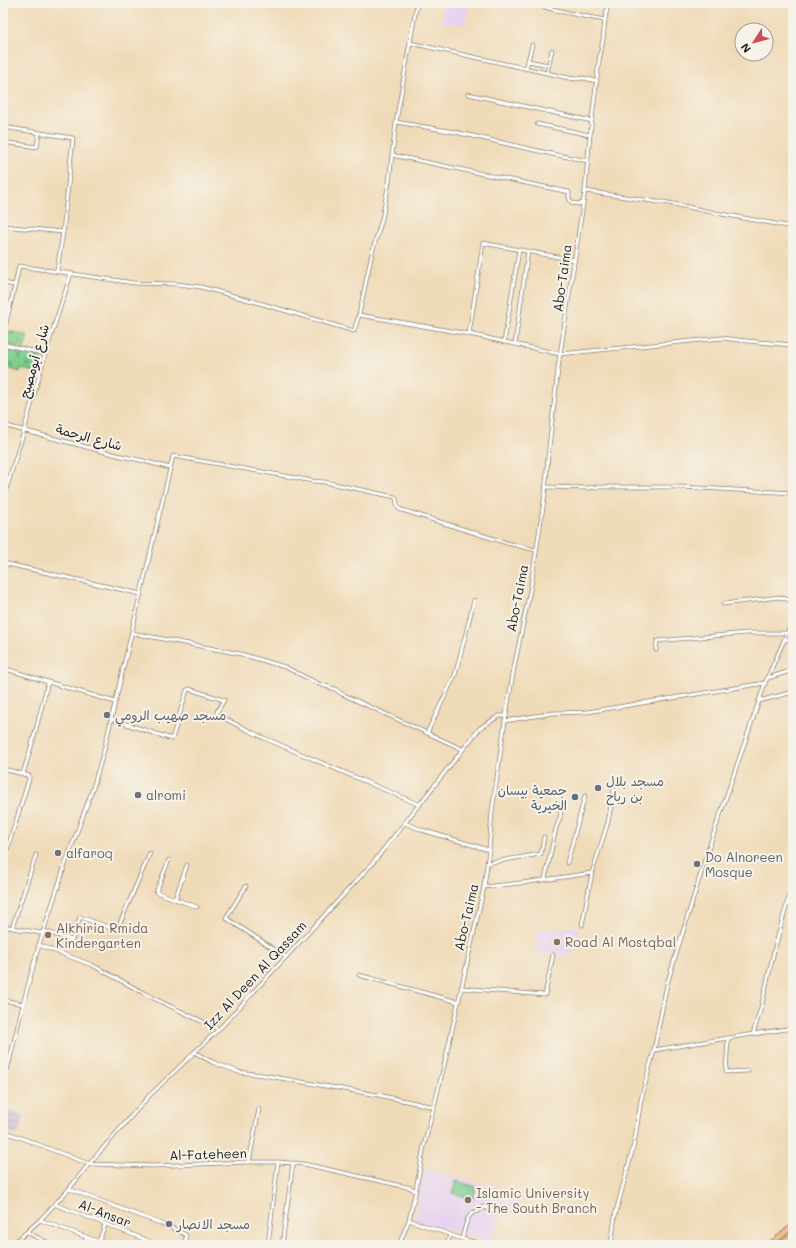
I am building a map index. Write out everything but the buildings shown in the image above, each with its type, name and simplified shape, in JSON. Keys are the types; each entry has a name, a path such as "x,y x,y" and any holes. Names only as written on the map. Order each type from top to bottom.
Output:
{"highway":[{"path":"769,1245 793,1226"},
{"path":"780,1245 793,1234"}],"street":[{"path":"3,335 19,266 134,283 200,286 354,331 359,315 372,253 382,219 389,182 396,122 417,3"},
{"path":"532,3 605,20"},
{"name":"Abo-Taima","path":"399,1245 409,1220 424,1146 484,887 492,812 505,721 531,585 545,487 552,412 585,191 596,81 608,3"},
{"path":"410,43 569,78 583,78 596,81"},
{"path":"526,68 532,45"},
{"path":"547,73 552,50"},
{"path":"528,61 549,65"},
{"path":"468,94 592,121"},
{"path":"396,122 455,132 588,161"},
{"path":"537,124 590,135"},
{"path":"3,127 73,138 63,232 57,271"},
{"path":"3,142 37,147 39,133"},
{"path":"392,155 569,192 569,198 572,203 583,203"},
{"path":"585,191 664,202 793,227"},
{"path":"3,226 63,232"},
{"path":"468,334 483,243 574,260"},
{"path":"504,342 519,250"},
{"path":"515,344 528,251"},
{"name":"شارع أبومصبح","path":"3,497 24,431 45,354 71,274"},
{"path":"3,283 15,286"},
{"path":"359,315 468,334 560,354 722,338 793,345"},
{"path":"3,344 45,354"},
{"name":"شارع الرحمة","path":"3,425 170,468"},
{"path":"6,1075 39,945 104,750 173,456 325,482 379,493 396,498 397,507 399,509 507,543 536,550"},
{"path":"545,487 681,487 793,493"},
{"path":"3,563 141,594"},
{"path":"723,604 779,597 793,601"},
{"path":"427,733 455,675 474,600"},
{"path":"611,1245 615,1216 634,1144 641,1100 654,1050 667,984 725,800 759,700 793,620"},
{"path":"132,633 241,654 285,667 462,749"},
{"path":"656,650 658,641 747,633 787,633"},
{"path":"784,640 793,637"},
{"path":"3,668 115,702"},
{"path":"768,678 793,670"},
{"path":"24,774 48,682"},
{"path":"505,721 553,713 587,712 765,683"},
{"path":"112,719 172,739 187,690 189,689 224,700 217,712 217,715 250,732 420,805"},
{"path":"759,700 793,692"},
{"name":"Izz Al Deen Al Qassam","path":"13,1245 40,1220 69,1189 150,1095 223,1025 261,986 372,864 480,728 499,716 506,716"},
{"path":"3,769 30,776 3,863"},
{"path":"582,924 592,873 608,822 614,789"},
{"path":"567,863 585,796"},
{"path":"545,880 556,828 560,818 562,802"},
{"path":"405,823 422,830 489,850"},
{"path":"487,863 541,854 544,837"},
{"path":"3,926 40,933 44,931 72,940 80,917 117,930 150,853"},
{"path":"12,928 36,855"},
{"path":"169,860 156,892 197,907"},
{"path":"175,899 187,865"},
{"path":"484,887 592,873"},
{"path":"753,1034 793,882"},
{"path":"246,886 226,918 286,957"},
{"path":"39,945 98,968 153,998 218,1029"},
{"path":"461,988 546,995 553,955"},
{"path":"359,975 458,1002"},
{"path":"3,1000 23,1004"},
{"path":"654,1050 793,1028"},
{"path":"728,1038 726,1072 748,1071"},
{"path":"194,1052 212,1062 239,1072 259,1074 363,1092 434,1107"},
{"path":"249,1162 259,1109"},
{"name":"Al-Fateheen","path":"3,1131 89,1164 154,1166 249,1162 293,1163 304,1164 411,1188 415,1191"},
{"path":"268,1245 278,1162"},
{"path":"282,1245 293,1163"},
{"path":"69,1189 170,1227 186,1235 185,1245"},
{"name":"Al-Ansar","path":"54,1204 149,1241"},
{"path":"462,1239 469,1215 474,1211 479,1211 483,1207 502,1213"},
{"path":"40,1220 108,1245"},
{"path":"409,1220 450,1235 484,1245"},
{"path":"99,1241 106,1225"},
{"path":"27,1232 52,1245"},
{"path":"447,1245 450,1235"},
{"path":"83,1245 87,1237"},
{"path":"469,1245 470,1241"}],"shaded area":[{"path":"444,3 469,3 465,25 441,22"},
{"name":"Road Al Mostqbal","path":"579,927 573,955 537,954 537,930"},
{"path":"3,1108 24,1116 17,1135 3,1130"},
{"name":"Islamic University - The South Branch","path":"425,1169 519,1194 516,1208 505,1206 491,1241 414,1221"}],"green space":[{"path":"5,330 28,336 24,348 4,343 3,337"},
{"path":"3,345 42,356 37,373 21,368 20,372 8,368 9,363 3,362"},
{"path":"456,1181 476,1187 473,1199 452,1193"}],"place":[{"name":"مسجد صهيب الرومي","path":"107,715"},
{"name":"مسجد بلال بن رباح","path":"598,788"},
{"name":"alromi","path":"138,795"},
{"name":"جمعية بيسان الخيرية","path":"575,797"},
{"name":"alfaroq","path":"58,853"},
{"name":"Do Alnoreen Mosque","path":"697,864"},
{"name":"Alkhiria Rmida Kindergarten","path":"48,935"},
{"name":"Road Al Mostqbal","path":"557,942"},
{"name":"Islamic University - The South Branch","path":"468,1200"},
{"name":"مسجد الانصار","path":"169,1224"}]}
